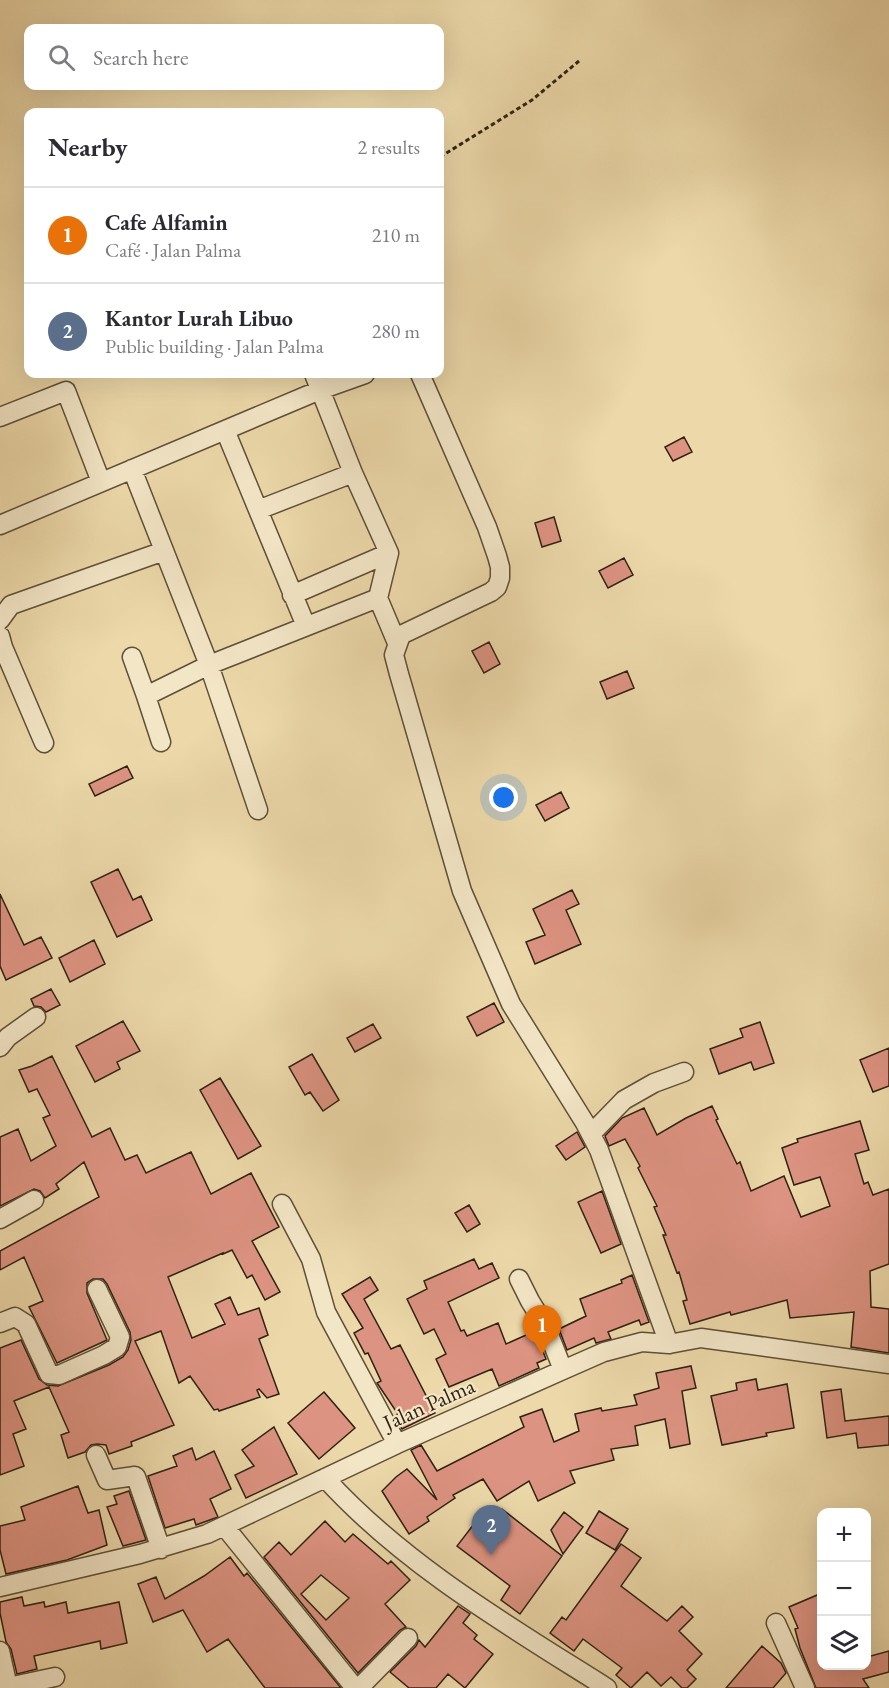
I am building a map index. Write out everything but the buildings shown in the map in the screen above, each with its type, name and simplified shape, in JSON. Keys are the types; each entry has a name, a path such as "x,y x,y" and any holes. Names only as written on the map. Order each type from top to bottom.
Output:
{"street":[{"path":"0,525 225,430 317,382 341,378"},
{"path":"422,378 487,527 500,567 500,578 497,587 492,592 401,634 394,655 396,664 462,891 511,1004 591,1134 616,1195 669,1344"},
{"path":"317,382 353,473 389,553 378,598 397,644"},
{"path":"0,417 66,391 101,482"},
{"path":"225,430 306,626"},
{"path":"132,469 209,665 258,810"},
{"path":"258,510 353,473"},
{"path":"0,620 11,605 164,551"},
{"path":"292,595 389,553"},
{"path":"146,696 209,665 378,598"},
{"path":"0,636 44,742"},
{"path":"132,657 161,742"},
{"path":"0,1047 8,1037 36,1017"},
{"path":"591,1134 624,1100 654,1083 684,1072"},
{"path":"0,1219 34,1200"},
{"path":"282,1204 311,1259 326,1312 397,1444"},
{"path":"519,1279 546,1327 563,1370"},
{"path":"0,1323 15,1317 21,1319 26,1324 49,1374 59,1375 104,1355 117,1347 120,1341 97,1289"},
{"name":"Jalan Palma","path":"0,1587 161,1549 225,1527 397,1444 563,1370 604,1352 642,1342 669,1344 701,1338 889,1364"},
{"path":"96,1455 107,1480 136,1477 161,1549"},
{"path":"325,1479 389,1539 440,1578 607,1688"},
{"path":"225,1527 357,1688 408,1638"},
{"path":"776,1623 805,1688"},
{"path":"0,1651 5,1688 55,1677"}],"path":[{"path":"444,155 532,100 579,61"}],"place":[{"name":"Cafe Alfamin","path":"542,1355"},
{"name":"Kantor Lurah Libuo","path":"491,1555"}]}
